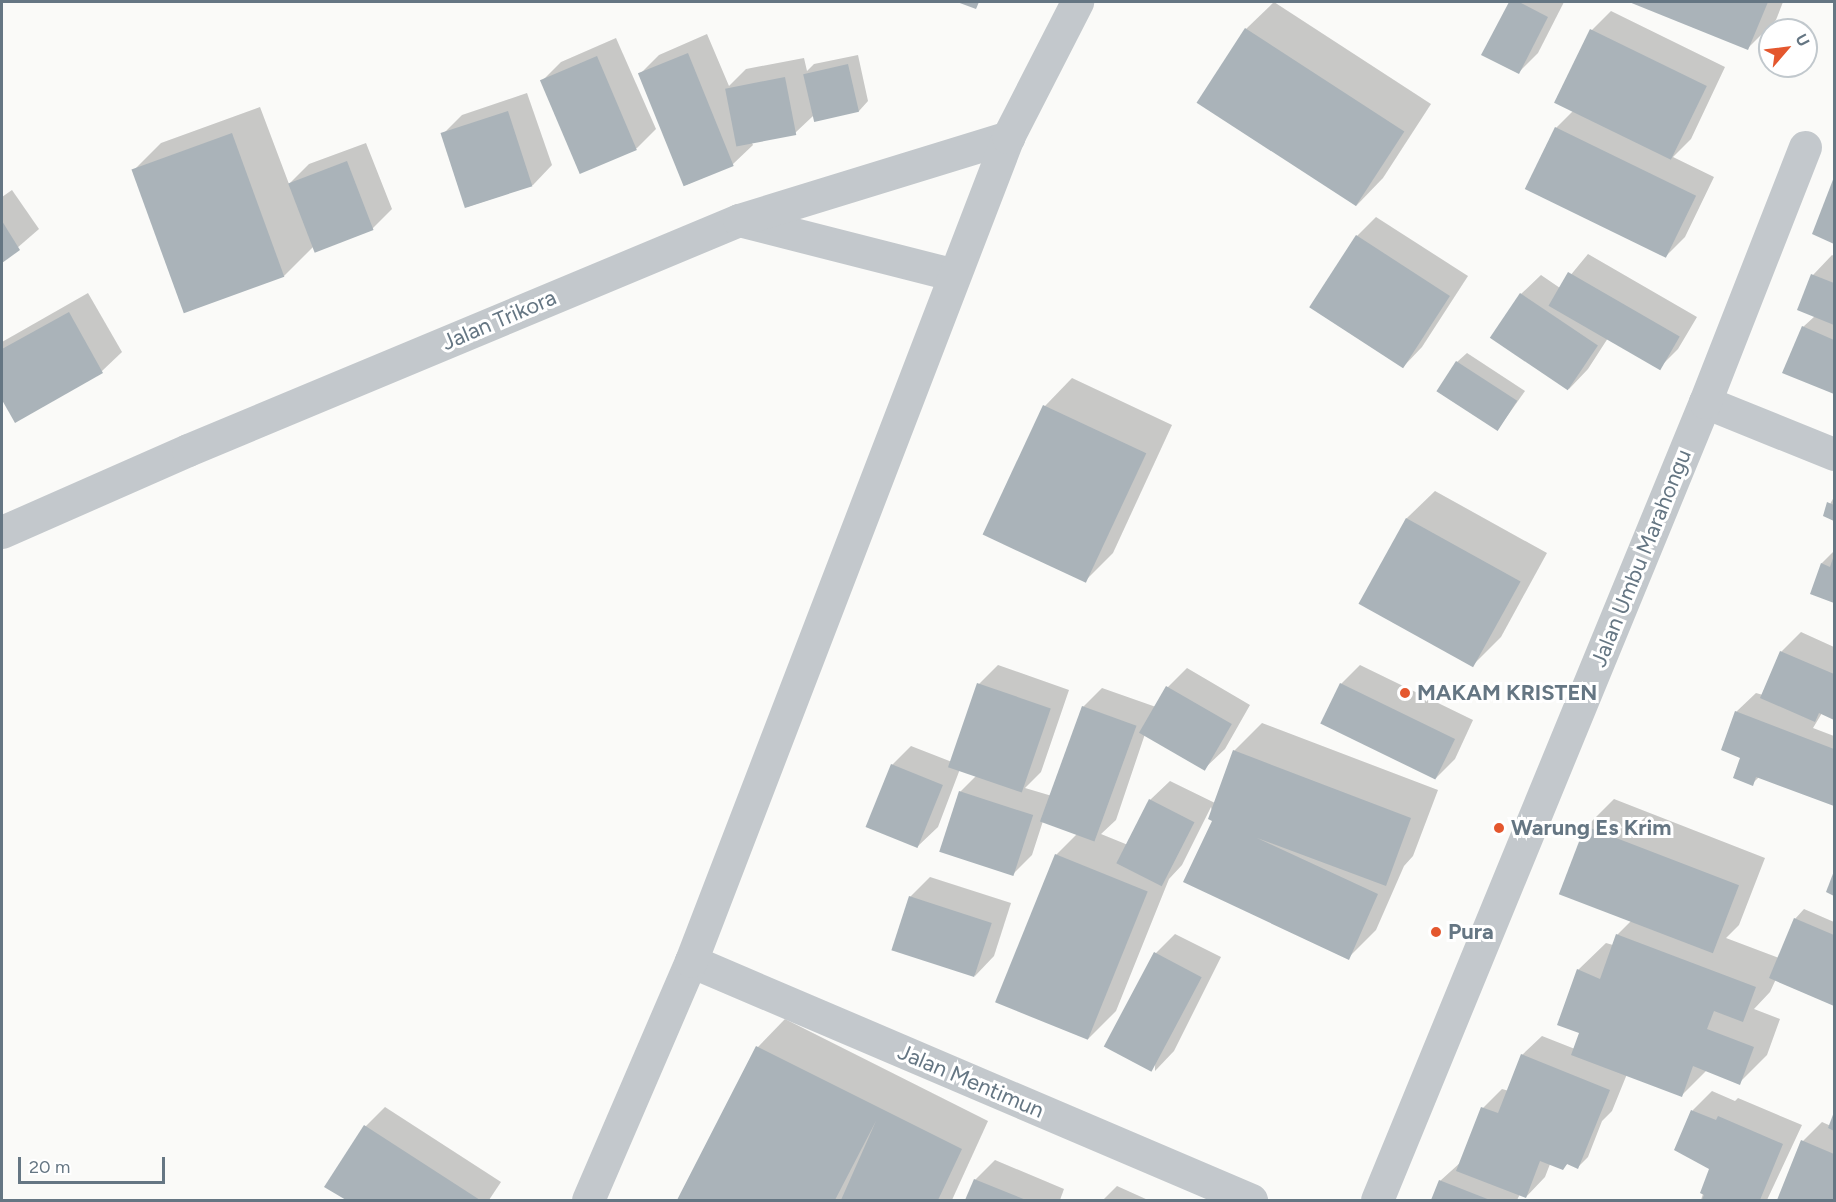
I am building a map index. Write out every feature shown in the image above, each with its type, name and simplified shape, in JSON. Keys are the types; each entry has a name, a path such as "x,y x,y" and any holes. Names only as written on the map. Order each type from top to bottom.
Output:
{"street":[{"path":"588,1200 691,962 814,649 1008,137 1077,2"},
{"name":"Jalan Trikora","path":"2,532 188,450 739,220 1008,137"},
{"name":"Jalan Umbu Marahongu","path":"1377,1200 1705,402 1805,147"},
{"path":"739,220 954,275"},
{"path":"1705,402 1834,454"},
{"name":"Jalan Mentimun","path":"691,962 1251,1200"}],"building":[{"path":"957,2 979,2 976,9"},
{"path":"1509,2 1519,2 1548,17 1519,74 1481,55"},
{"path":"1629,2 1768,2 1761,18 1758,18 1758,26 1748,50"},
{"path":"1245,28 1404,131 1356,206 1197,103"},
{"path":"1590,29 1707,86 1671,160 1554,103"},
{"path":"688,53 734,166 684,186 638,73"},
{"path":"597,56 637,150 580,174 540,80"},
{"path":"848,64 859,112 814,122 803,74"},
{"path":"785,77 796,135 736,147 725,89"},
{"path":"508,111 532,186 465,208 440,133"},
{"path":"1555,127 1696,196 1666,258 1525,189"},
{"path":"232,133 284,277 184,313 131,170"},
{"path":"347,161 374,230 315,253 288,184"},
{"path":"1834,177 1834,244 1812,234"},
{"path":"2,221 20,250 2,263"},
{"path":"1356,235 1450,296 1403,368 1309,307"},
{"path":"1568,272 1680,336 1660,370 1548,306"},
{"path":"1811,274 1834,283 1834,325 1797,310"},
{"path":"1520,293 1598,346 1568,390 1490,338"},
{"path":"69,312 103,373 15,423 2,400 2,349"},
{"path":"1802,326 1834,340 1834,394 1782,373"},
{"path":"1456,361 1517,401 1498,431 1436,391"},
{"path":"1043,405 1146,453 1086,583 983,535"},
{"path":"1827,502 1834,505 1834,521 1823,516"},
{"path":"1406,518 1521,582 1473,667 1358,604"},
{"path":"1834,555 1834,603 1810,594 1821,563 1830,567"},
{"path":"1780,651 1834,674 1834,720 1819,713 1815,722 1760,698"},
{"path":"977,683 1051,708 1022,793 948,767"},
{"path":"1340,683 1455,739 1435,780 1320,723"},
{"path":"1166,686 1232,724 1205,771 1139,733"},
{"path":"1082,706 1137,726 1094,841 1040,822"},
{"path":"1735,711 1834,749 1834,806 1756,777 1753,786 1733,778 1740,758 1721,750"},
{"path":"1233,750 1411,818 1386,886 1257,838 1378,894 1349,960 1183,882 1212,821 1208,819"},
{"path":"891,764 943,785 917,848 866,827"},
{"path":"959,791 1033,815 1013,876 939,852"},
{"path":"1149,799 1194,822 1162,886 1116,863"},
{"path":"1585,826 1739,885 1713,953 1559,894"},
{"path":"1055,854 1148,891 1088,1040 995,1002"},
{"path":"1834,871 1834,896 1826,892"},
{"path":"909,896 992,923 974,977 891,950"},
{"path":"1794,918 1834,935 1834,1006 1769,978"},
{"path":"1616,934 1756,987 1743,1022 1714,1011 1707,1029 1754,1047 1740,1085 1693,1066 1682,1097 1571,1055 1579,1033 1557,1025 1577,969 1600,979"},
{"path":"1154,952 1202,977 1151,1072 1104,1046"},
{"path":"756,1046 962,1149 938,1200 841,1200 876,1121 835,1200 677,1200"},
{"path":"1521,1054 1610,1090 1578,1169 1567,1164 1563,1170 1540,1161 1526,1198 1456,1171 1481,1107 1498,1113"},
{"path":"1691,1110 1716,1120 1718,1116 1783,1144 1760,1200 1702,1200 1704,1195 1700,1193 1709,1169 1674,1150"},
{"path":"1834,1112 1834,1131 1828,1128"},
{"path":"364,1125 480,1200 346,1200 324,1187"},
{"path":"1801,1140 1834,1154 1834,1200 1777,1200"},
{"path":"974,1179 1026,1200 965,1200"},
{"path":"1439,1180 1490,1200 1431,1200"}],"place":[{"name":"MAKAM KRISTEN","path":"1405,693"},
{"name":"Warung Es Krim","path":"1499,828"},
{"name":"Pura","path":"1436,932"}]}
